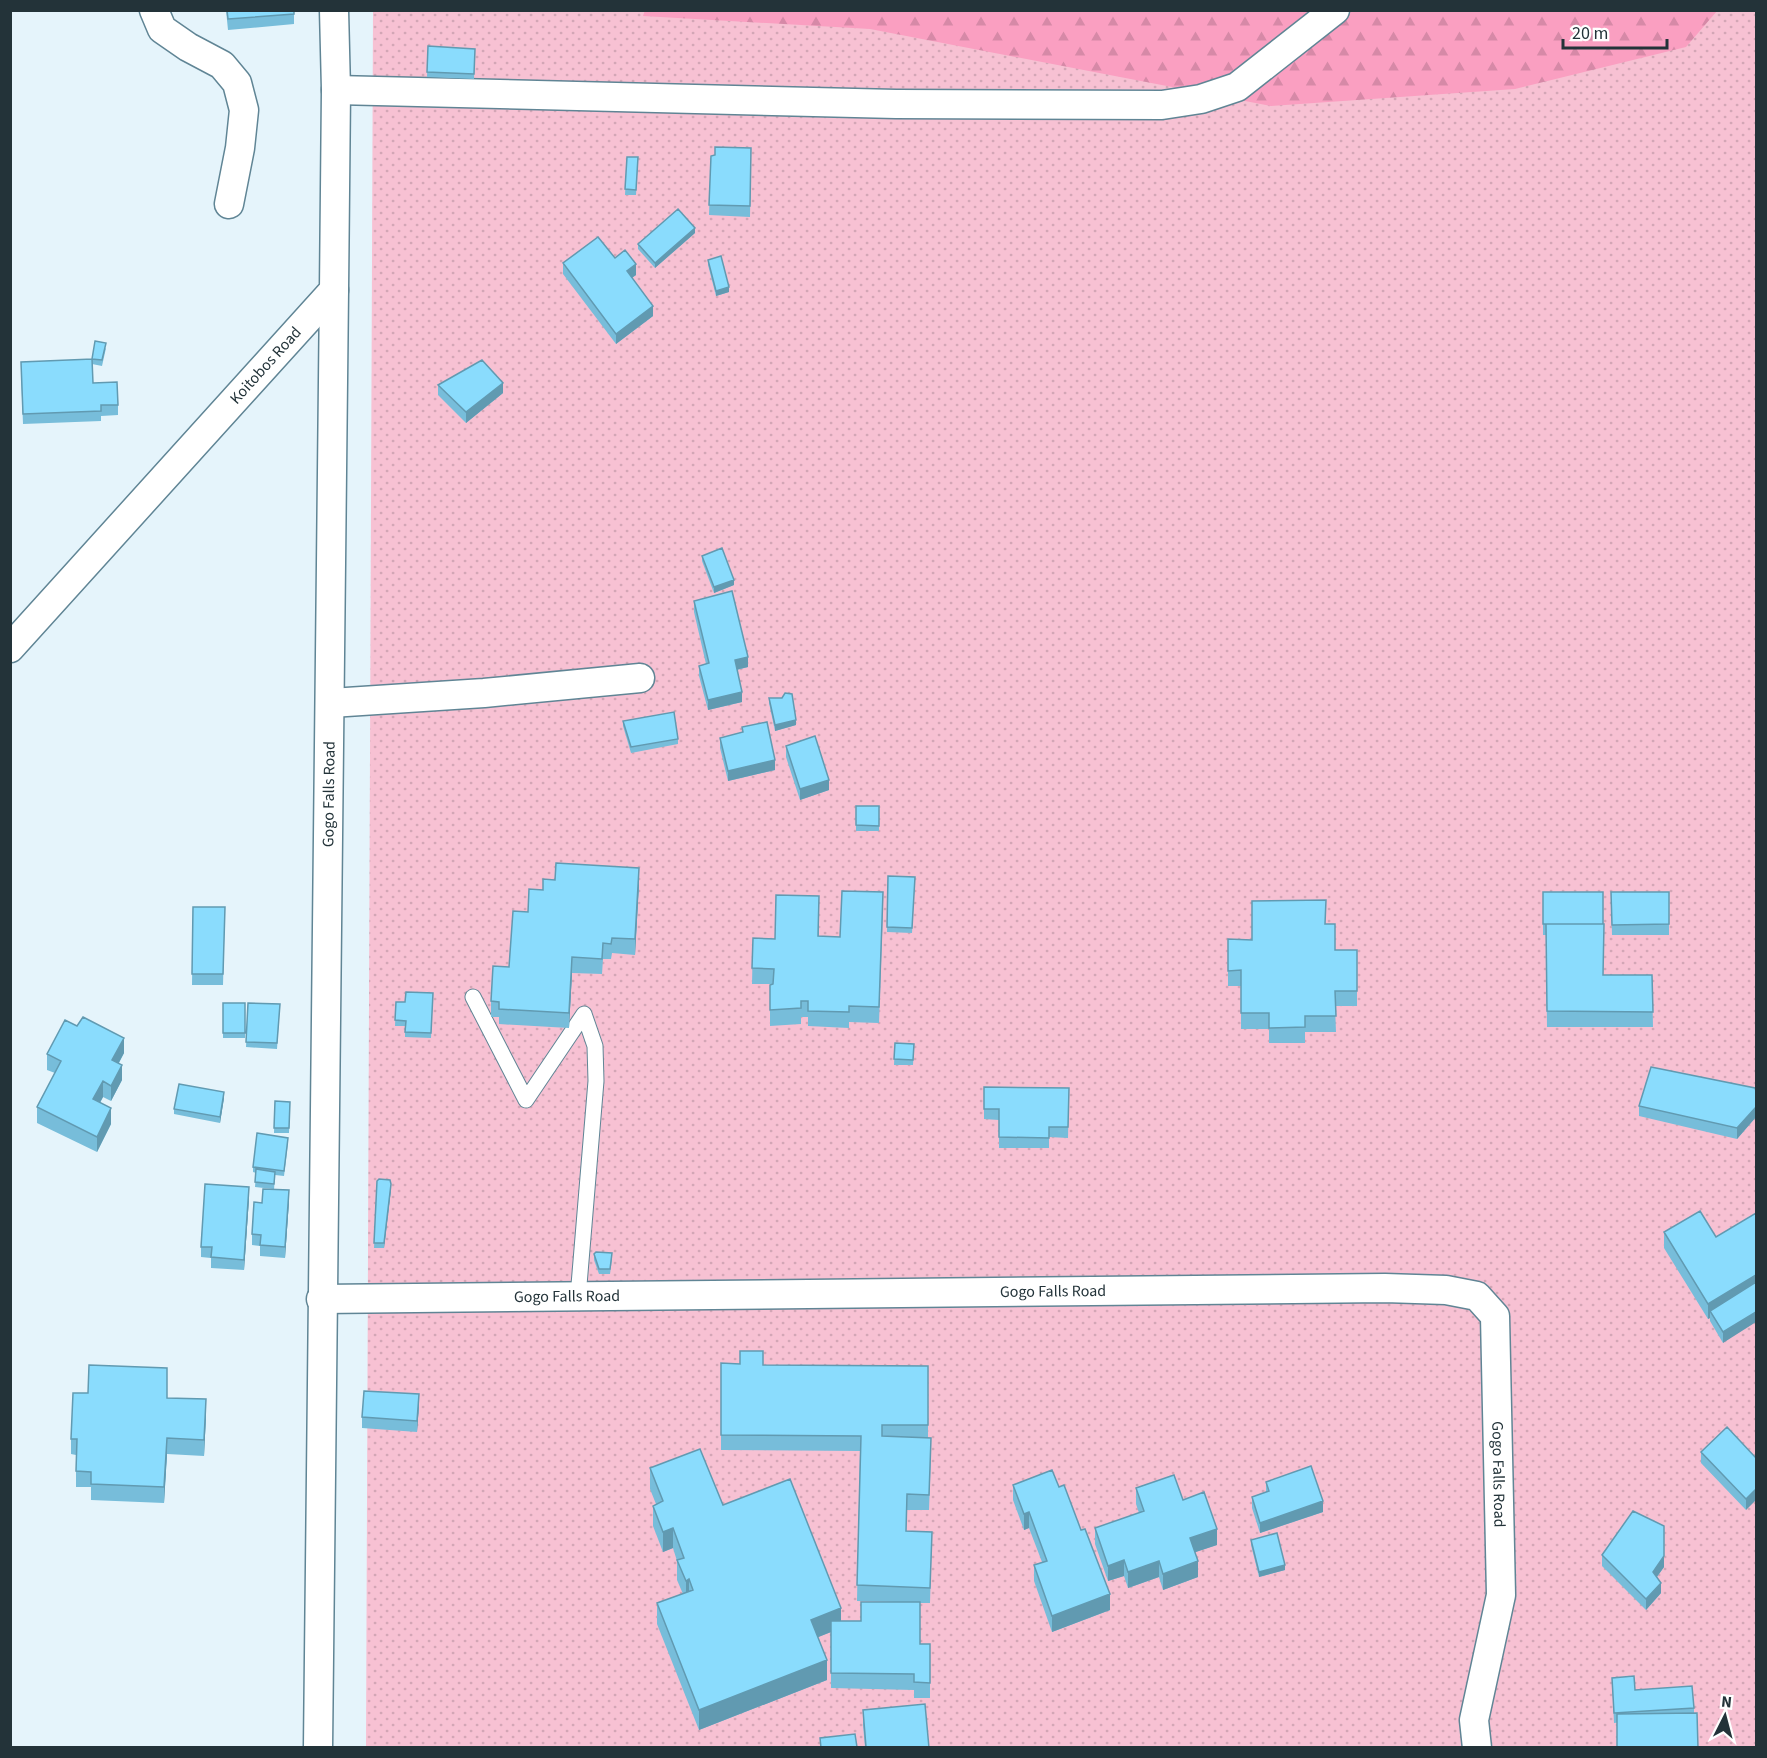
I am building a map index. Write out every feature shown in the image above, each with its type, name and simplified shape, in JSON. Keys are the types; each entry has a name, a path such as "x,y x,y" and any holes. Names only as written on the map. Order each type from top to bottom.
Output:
{"street":[{"path":"154,10 162,28 188,47 222,65 237,83 244,110 240,148 229,204"},
{"path":"334,10 336,90 334,290"},
{"path":"336,90 896,105 1162,105 1201,99 1237,87 1335,10"},
{"name":"Koitobos Road","path":"10,648 334,290"},
{"name":"Gogo Falls Road","path":"318,1748 321,1299 331,703 334,290"},
{"path":"331,703 484,693 640,678"},
{"name":"Gogo Falls Road","path":"321,1299 1385,1288 1446,1290 1478,1296 1495,1316 1501,1595 1474,1720 1477,1748"}],"lane":[{"path":"473,997 526,1100 584,1014 595,1046 596,1082 578,1297"}],"shaded area":[{"path":"373,11 1756,11 1756,1747 366,1747"}],"green space":[{"path":"645,10 1717,11 1686,47 1515,89 1271,106 870,29 643,16"}],"building":[{"path":"227,10 294,10 294,14 228,19"},
{"path":"428,46 475,49 474,74 427,72"},
{"path":"715,147 751,148 750,206 709,205 711,156 715,155"},
{"path":"627,157 638,157 636,190 625,189"},
{"path":"678,209 695,228 655,263 638,244"},
{"path":"598,237 615,258 625,250 636,264 627,271 653,306 616,334 563,263"},
{"path":"721,256 729,287 716,291 708,260"},
{"path":"95,341 106,343 102,360 92,359"},
{"path":"92,359 93,383 117,382 118,405 101,405 101,411 23,414 21,362"},
{"path":"482,360 503,383 466,412 438,385"},
{"path":"722,548 734,580 714,587 702,556"},
{"path":"732,591 748,657 735,660 742,692 708,700 699,666 709,663 694,601"},
{"path":"785,693 792,694 796,720 775,725 769,698 782,698"},
{"path":"674,712 678,739 631,747 623,721"},
{"path":"767,722 775,760 728,771 720,738 743,732 742,727"},
{"path":"815,736 829,780 800,789 786,746"},
{"path":"856,806 879,806 879,826 856,825"},
{"path":"556,863 639,868 635,939 612,938 611,944 603,943 602,959 572,957 569,1013 499,1009 499,1002 491,1001 493,966 509,967 513,911 528,912 529,889 543,890 543,879 555,880"},
{"path":"888,876 915,877 912,928 887,927"},
{"path":"842,891 883,892 879,1007 849,1006 849,1012 808,1011 808,1001 801,1001 801,1008 770,1010 770,985 773,984 774,969 752,968 753,938 775,939 776,895 819,896 818,936 840,937"},
{"path":"1543,892 1603,892 1603,924 1543,924"},
{"path":"1611,892 1669,892 1669,924 1612,925"},
{"path":"1326,900 1325,924 1335,924 1335,950 1357,950 1357,991 1335,991 1336,1016 1305,1016 1305,1027 1269,1028 1269,1013 1241,1013 1241,970 1228,971 1228,939 1252,940 1252,901"},
{"path":"193,907 225,907 223,974 192,974"},
{"path":"1546,924 1604,924 1603,975 1652,975 1653,1012 1547,1011"},
{"path":"406,992 433,993 431,1033 405,1032 406,1021 395,1020 396,1002 405,1002"},
{"path":"223,1003 245,1003 245,1033 223,1033"},
{"path":"248,1003 280,1004 277,1043 246,1042"},
{"path":"83,1017 124,1038 112,1060 122,1065 111,1086 103,1081 93,1099 111,1108 97,1137 37,1107 61,1061 47,1054 65,1020 77,1026"},
{"path":"895,1043 914,1044 913,1060 894,1059"},
{"path":"1651,1067 1755,1088 1756,1107 1737,1128 1639,1106"},
{"path":"179,1084 224,1092 220,1117 174,1109"},
{"path":"984,1087 1069,1088 1068,1127 1049,1127 1049,1138 999,1137 999,1109 984,1109"},
{"path":"275,1101 290,1102 289,1128 274,1128"},
{"path":"257,1133 288,1138 284,1171 253,1167"},
{"path":"256,1169 275,1172 274,1184 255,1182"},
{"path":"379,1179 390,1180 391,1184 384,1243 374,1243 377,1181"},
{"path":"205,1184 249,1187 244,1260 211,1257 212,1247 201,1247"},
{"path":"263,1189 289,1190 285,1247 260,1245 261,1235 252,1234 254,1202 262,1203"},
{"path":"1700,1211 1716,1237 1756,1213 1756,1275 1708,1304 1664,1232"},
{"path":"596,1252 612,1253 610,1269 599,1269 594,1254"},
{"path":"1756,1282 1756,1312 1723,1332 1710,1311"},
{"path":"740,1351 763,1351 763,1365 928,1366 928,1425 882,1425 882,1436 931,1438 929,1495 907,1494 906,1531 932,1532 930,1588 857,1585 861,1436 721,1435 721,1363 740,1364"},
{"path":"89,1365 167,1368 167,1398 206,1399 204,1440 167,1438 164,1487 91,1484 91,1472 76,1471 77,1439 71,1439 73,1393 88,1393"},
{"path":"364,1391 419,1394 417,1421 362,1417"},
{"path":"1727,1427 1756,1458 1756,1489 1746,1499 1701,1452"},
{"path":"700,1449 723,1505 790,1479 841,1608 811,1620 827,1660 699,1710 657,1603 693,1590 689,1579 686,1581 677,1560 684,1558 673,1528 663,1532 653,1506 663,1501 650,1468"},
{"path":"1311,1466 1323,1501 1260,1523 1252,1497 1269,1491 1266,1482"},
{"path":"1052,1470 1059,1487 1064,1485 1081,1530 1085,1529 1110,1594 1052,1616 1034,1565 1047,1561 1029,1512 1024,1514 1013,1485"},
{"path":"1174,1475 1183,1500 1204,1492 1217,1529 1190,1538 1198,1561 1163,1574 1159,1561 1128,1572 1124,1560 1108,1566 1095,1528 1144,1511 1136,1488"},
{"path":"1633,1511 1664,1526 1664,1556 1653,1572 1661,1583 1646,1599 1602,1555"},
{"path":"1277,1533 1285,1565 1259,1572 1251,1540"},
{"path":"861,1602 920,1602 920,1644 930,1644 930,1683 914,1682 914,1674 831,1673 831,1621 861,1621"},
{"path":"1634,1676 1635,1690 1692,1686 1694,1708 1614,1713 1612,1678"},
{"path":"925,1704 929,1748 821,1748 820,1738 855,1734 857,1747 866,1747 863,1710"},
{"path":"1697,1713 1698,1748 1617,1748 1617,1714"}]}
